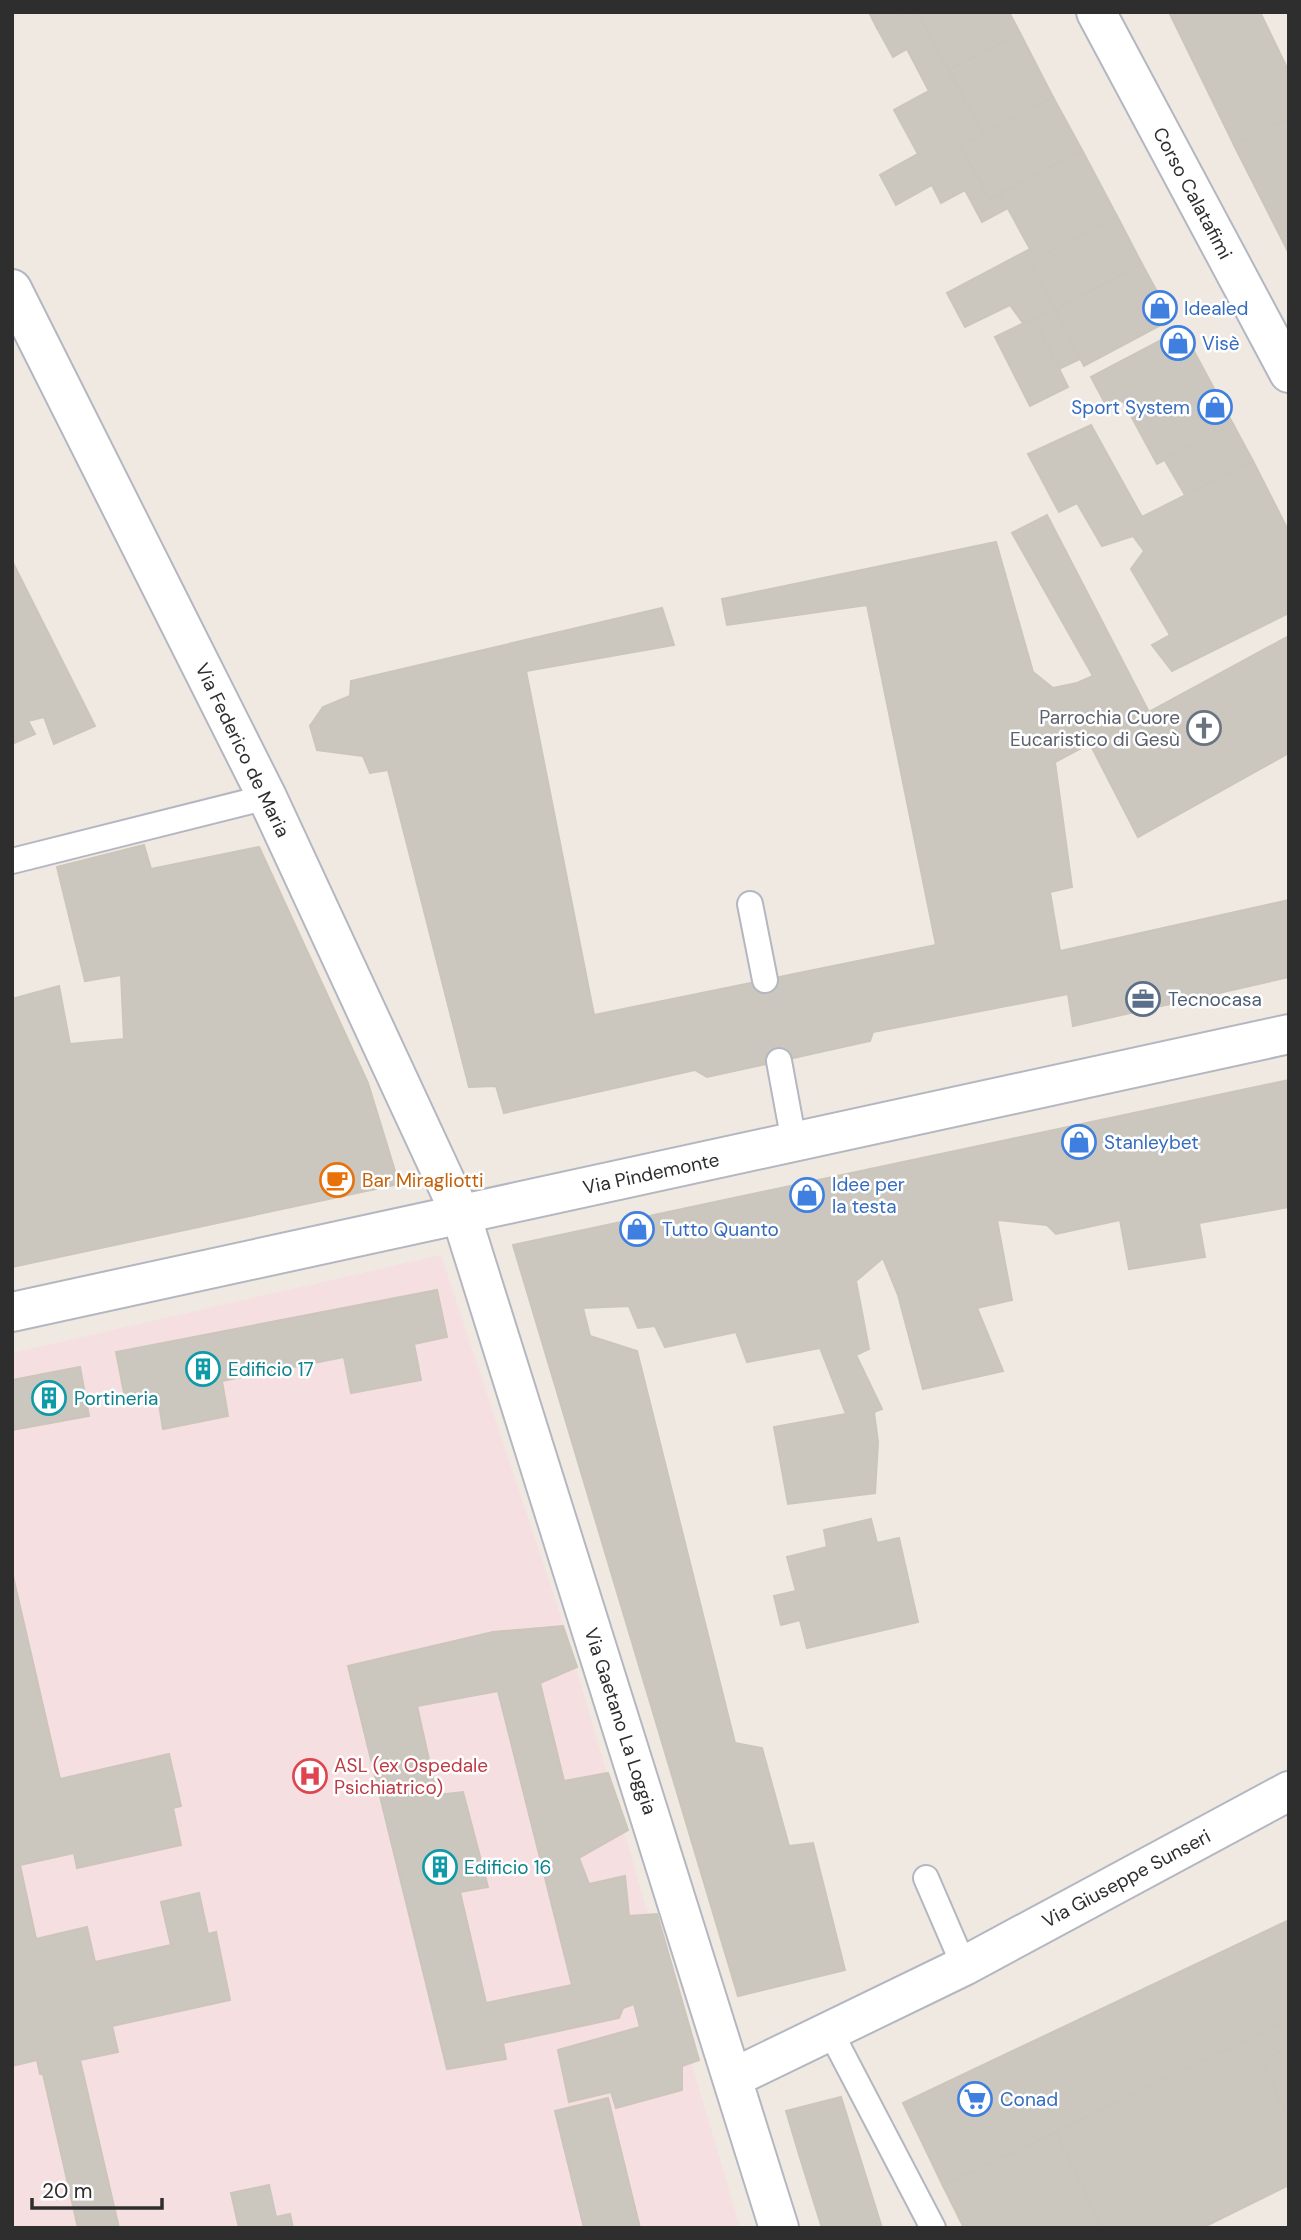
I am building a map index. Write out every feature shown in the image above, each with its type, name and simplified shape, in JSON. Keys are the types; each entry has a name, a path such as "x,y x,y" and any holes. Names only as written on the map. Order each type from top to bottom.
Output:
{"street":[{"name":"Corso Calatafimi","path":"1096,12 1289,373"},
{"name":"Via Federico de Maria","path":"12,289 267,797 461,1215"},
{"name":"Via Pindemonte","path":"12,1312 1289,1034"},
{"name":"Via Gaetano La Loggia","path":"461,1215 779,2228"},
{"name":"Via Giuseppe Sunseri","path":"733,2078 964,1966 1289,1791"}],"lane":[{"path":"12,861 267,797"},
{"path":"750,904 765,980"},
{"path":"779,1061 794,1142"},
{"path":"926,1878 964,1966"},
{"path":"830,2031 933,2228"}],"shaded area":[{"name":"ASL (ex Ospedale Psichiatrico)","path":"441,1255 561,1617 740,2228 12,2228 12,1353"}],"building":[{"path":"869,12 906,12 877,28"},
{"path":"906,12 917,12 983,134 961,146 990,199 1000,194 1008,208 982,222 965,190 941,203 932,185 896,205 880,175 918,154 894,110 929,91 907,49 893,57 877,28"},
{"path":"917,12 1009,12 1020,33 949,70"},
{"path":"1169,12 1260,12 1289,72 1289,118 1234,145"},
{"path":"1020,33 1053,97 983,134 949,70"},
{"path":"1053,97 1082,150 990,199 961,146"},
{"path":"1289,118 1289,253 1234,145"},
{"path":"1289,118 1289,253 1234,145"},
{"path":"1082,150 1117,216 1036,260 1000,194"},
{"path":"1117,216 1142,264 1055,310 1030,263"},
{"path":"1030,249 1036,260 1030,263 1055,310 1023,323 1010,305 965,327 947,293"},
{"path":"1142,264 1172,319 1084,366 1055,310"},
{"path":"1055,310 1080,359 1059,369 1034,318"},
{"path":"1034,318 1068,387 1030,406 995,337"},
{"path":"1182,329 1233,424 1157,464 1123,401 1108,409 1091,377"},
{"path":"1233,424 1253,461 1185,495 1164,459"},
{"path":"1091,425 1142,517 1253,461 1289,532 1289,613 1172,671 1152,645 1170,635 1131,569 1144,551 1133,536 1102,546 1077,503 1059,512 1028,454"},
{"path":"1047,515 1149,712 1055,762 1072,887 1050,892 1060,951 1289,900 1289,977 1073,1026 1068,994 873,1032 870,1041 707,1077 695,1070 504,1113 496,1086 469,1087 388,770 370,773 363,756 317,750 310,726 323,707 350,696 351,681 662,608 674,645 526,671 594,1015 936,945 867,605 727,625 722,599 996,542 1033,672 1053,688 1077,683 1093,676 1012,533"},
{"path":"12,561 95,726 54,744 44,717 28,721 35,734 12,744"},
{"name":"Parrochia Cuore Eucaristico di Gesù","path":"1289,636 1289,753 1138,837 1090,744"},
{"path":"144,845 151,869 259,847 368,1083 399,1184 12,1267 12,999 59,986 70,1044 124,1039 121,975 85,981 57,867"},
{"path":"1289,1080 1289,1207 1199,1223 1205,1257 1129,1269 1120,1220 1056,1234 1047,1225 997,1220 1012,1300 977,1308 1003,1371 923,1389 898,1295 883,1258 856,1281 869,1349 856,1355 882,1409 874,1412 878,1442 875,1493 788,1504 774,1427 846,1414 820,1348 747,1362 736,1332 665,1347 655,1326 638,1328 629,1306 583,1308 590,1336 637,1351 735,1743 762,1748 789,1846 813,1843 845,1970 738,1996 513,1245"},
{"name":"Edificio 17","path":"437,1290 447,1337 414,1344 421,1380 351,1393 344,1357 222,1381 228,1416 163,1429 157,1392 125,1398 116,1352"},
{"name":"Portineria","path":"80,1367 89,1416 12,1430 12,1380"},
{"path":"871,1519 877,1543 899,1538 918,1622 807,1648 800,1620 781,1625 774,1596 796,1591 787,1557 827,1547 824,1530"},
{"path":"12,1572 60,1779 169,1754 181,1806 173,1808 181,1845 77,1868 74,1853 20,1865 36,1939 87,1927 95,1962 171,1945 161,1902 199,1893 208,1934 216,1932 230,2000 112,2026 118,2052 80,2060 119,2228 78,2228 43,2074 40,2074 37,2060 12,2066"},
{"name":"Edificio 16","path":"563,1626 577,1667 540,1683 564,1781 608,1773 628,1830 579,1858 589,1884 625,1876 629,1916 657,1914 699,2060 682,2066 682,2090 616,2108 611,2092 569,2102 558,2050 640,2027 634,2004 623,2008 619,2018 503,2043 506,2059 447,2069 348,1666 493,1632","holes":["498,1691 572,1985 486,2003 460,1892 488,1887 463,1792 437,1795 417,1706"]},
{"path":"1289,1920 1289,2019 943,2186 903,2103"},
{"path":"1289,2019 1286,2048 1263,2062 1289,2119 1289,2185 1202,2228 1102,2228 1056,2132"},
{"path":"1289,2024 1289,2119 1263,2062 1286,2048"},
{"path":"841,2097 882,2228 822,2228 801,2161 786,2111"},
{"path":"608,2098 640,2228 584,2228 555,2111"},
{"path":"1056,2132 1102,2228 964,2228 943,2186"},
{"path":"269,2185 276,2217 290,2214 293,2228 239,2228 231,2193"}],"place":[{"name":"Idealed","path":"1160,308"},
{"name":"Visè","path":"1178,343"},
{"name":"Sport System","path":"1215,407"},
{"name":"Parrochia Cuore Eucaristico di Gesù","path":"1204,728"},
{"name":"Tecnocasa","path":"1143,999"},
{"name":"Stanleybet","path":"1079,1142"},
{"name":"Bar Miragliotti","path":"337,1180"},
{"name":"Idee per la testa","path":"807,1195"},
{"name":"Tutto Quanto","path":"637,1229"},
{"name":"Edificio 17","path":"203,1369"},
{"name":"Portineria","path":"49,1398"},
{"name":"ASL (ex Ospedale Psichiatrico)","path":"310,1776"},
{"name":"Edificio 16","path":"440,1867"},
{"name":"Conad","path":"975,2099"}]}
